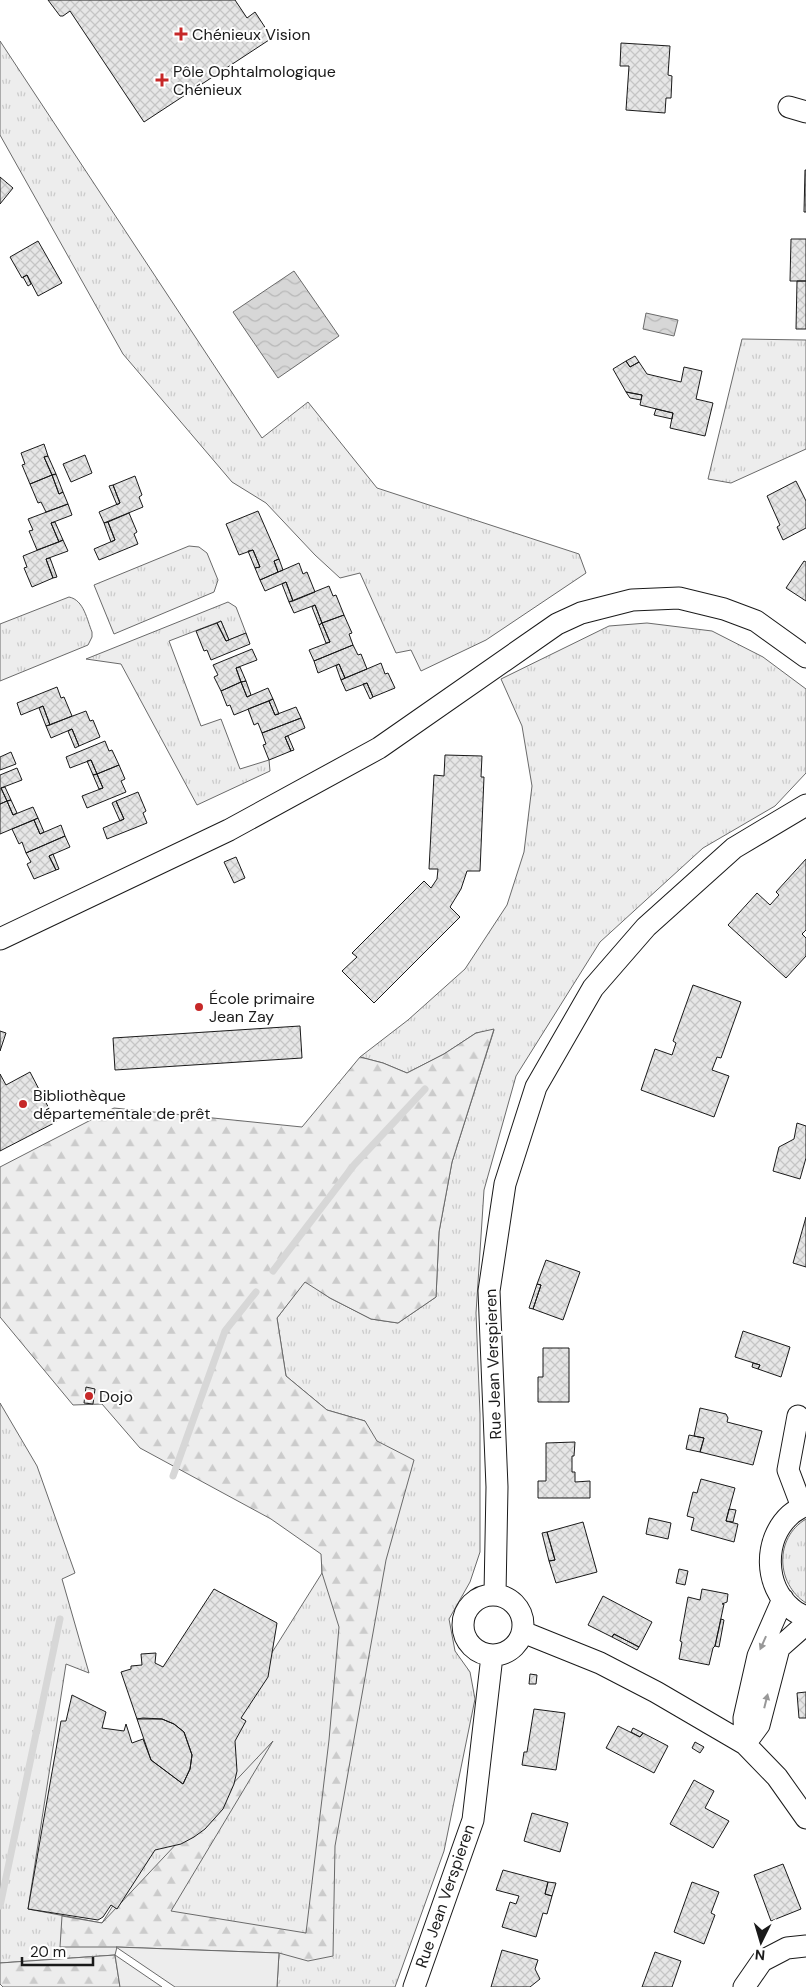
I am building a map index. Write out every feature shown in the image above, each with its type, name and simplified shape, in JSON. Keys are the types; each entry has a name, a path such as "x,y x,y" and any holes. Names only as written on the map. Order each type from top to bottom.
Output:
{"street":[{"path":"0,939 229,830 379,748 557,624 581,613 632,600 679,598 724,609 756,622 806,658"},
{"name":"Rue Jean Verspieren","path":"495,1594 497,1487 490,1291 505,1184 536,1087 593,988 646,927 734,848 806,806"},
{"path":"798,1416 788,1470 804,1506 790,1515 777,1532 770,1552 771,1573 778,1593 792,1609 806,1617"},
{"path":"495,1594 506,1597 514,1603 520,1612 524,1621 523,1632 519,1642 512,1649 492,1656 482,1654 467,1642 462,1624 464,1614 477,1599 486,1595 495,1594"},
{"path":"745,1744 744,1718 758,1656 783,1599"},
{"path":"745,1744 759,1725 780,1648 806,1624"},
{"path":"523,1632 600,1664 656,1692 745,1744 777,1776 806,1818"},
{"name":"Rue Jean Verspieren","path":"414,1987 473,1820 492,1656"},
{"path":"744,1987 762,1961 787,1948 806,1946"}],"green space":[{"path":"0,41 262,438 308,402 377,488 579,554 586,573 486,640 421,671 411,650 396,653 360,573 340,578 315,555 266,503 232,482 123,354 0,135"},
{"path":"742,339 806,340 806,449 731,483 708,479"},
{"path":"189,546 199,547 207,553 218,580 214,592 114,634 94,585"},
{"path":"69,597 82,606 86,616 92,632 88,645 0,681 0,624"},
{"path":"228,602 236,607 246,633 229,640 221,621 169,641 201,726 221,719 240,769 269,760 270,771 197,805 121,664 86,659"},
{"path":"647,623 712,631 763,657 806,689 806,773 775,806 703,848 600,942 516,1076 484,1190 476,1313 480,1414 480,1552 470,1582 449,1619 455,1651 470,1672 475,1699 444,1851 395,1987 277,1987 279,1953 117,1947 115,1955 0,1963 0,1403 37,1466 75,1573 62,1579 89,1673 66,1664 28,1909 102,1923 322,1573 322,1554 365,1421 327,1410 286,1376 277,1318 305,1281 330,1298 371,1319 398,1323 436,1297 439,1232 452,1162 494,1030 476,1033 444,1054 407,1073 383,1063 360,1057 408,1020 465,969 507,905 524,852 532,786 522,726 501,679 609,626"},
{"path":"494,1029 452,1162 439,1232 436,1297 398,1323 371,1319 330,1298 305,1282 277,1318 286,1376 327,1410 365,1421 377,1441 414,1460 386,1560 335,1846 333,1956 308,1961 279,1953 116,1947 60,1947 62,1916 102,1923 273,1741 171,1911 306,1933 329,1740 339,1627 322,1573 321,1554 271,1519 140,1448 102,1404 73,1405 0,1317 0,1167 114,1108 302,1127 360,1057 383,1063 407,1073 444,1054 476,1033"},
{"path":"806,1519 806,1603 796,1595 789,1585 784,1573 783,1561 788,1537"},
{"path":"116,1947 279,1953 277,1987 175,1987"},
{"path":"115,1955 120,1987 3,1987 0,1984 0,1963"},
{"path":"115,1955 162,1987 120,1987"}],"water":[{"path":"294,271 339,336 278,378 233,312"},
{"path":"646,313 678,320 674,336 643,329"}],"building":[{"name":"Pôle Ophtalmologique Chénieux","path":"48,0 235,0 247,18 255,12 272,38 144,122 70,11 60,16"},
{"path":"621,43 670,46 668,75 672,76 671,98 666,98 665,113 626,110 629,66 620,66"},
{"path":"805,170 806,212 804,212"},
{"path":"0,177 13,188 0,204"},
{"path":"791,239 806,239 806,281 790,281"},
{"path":"38,241 62,283 38,296 27,275 22,278 10,257"},
{"path":"27,275 31,284 28,286 23,277"},
{"path":"797,281 806,281 806,329 796,329"},
{"path":"635,356 639,362 630,367 626,361"},
{"path":"626,361 630,367 639,362 647,374 681,382 684,367 702,371 696,399 713,403 705,436 670,428 673,413 640,405 642,395 626,392 613,369"},
{"path":"626,392 642,395 641,400 630,398"},
{"path":"656,409 673,413 672,419 654,415"},
{"path":"44,444 48,456 44,457 52,475 30,484 22,465 25,464 21,453"},
{"path":"85,455 92,473 71,482 63,464"},
{"path":"48,456 56,474 52,475 44,457"},
{"path":"56,474 63,492 59,494 52,475"},
{"path":"52,475 59,494 63,492 68,504 46,512 41,502 38,503 30,484"},
{"path":"135,476 142,495 139,497 143,507 104,523 99,512 120,503 113,485"},
{"path":"796,481 806,501 806,528 783,540 777,527 780,525 767,496"},
{"path":"113,485 120,503 117,505 109,486"},
{"path":"68,504 72,515 51,523 59,542 37,550 29,531 33,530 28,519"},
{"path":"258,511 279,559 274,561 278,572 260,580 255,568 260,567 253,550 239,555 226,524"},
{"path":"129,513 137,532 134,534 138,544 99,560 94,549 115,540 108,522"},
{"path":"55,522 63,540 59,542 51,523"},
{"path":"108,522 115,540 111,542 104,523"},
{"path":"63,540 68,551 46,559 53,578 32,587 24,568 27,567 23,556"},
{"path":"253,550 260,567 255,568 248,551"},
{"path":"50,558 57,577 53,578 46,559"},
{"path":"279,559 283,570 278,572 274,561"},
{"path":"804,561 806,562 806,601 786,588"},
{"path":"299,563 303,574 307,572 315,592 293,601 286,582 265,591 260,580"},
{"path":"286,582 293,601 289,602 282,584"},
{"path":"329,586 333,596 336,595 344,615 322,623 315,605 294,613 289,602"},
{"path":"315,605 322,623 319,625 312,607"},
{"path":"344,615 352,633 349,634 353,645 314,661 309,650 330,642 322,623"},
{"path":"221,621 229,640 226,641 217,623"},
{"path":"217,623 226,641 246,633 250,644 211,660 207,650 204,651 196,631"},
{"path":"322,623 330,642 326,643 319,625"},
{"path":"353,645 358,655 361,654 367,669 345,678 339,664 318,673 314,661"},
{"path":"252,649 257,660 236,668 241,682 221,691 214,677 218,675 213,665"},
{"path":"381,663 385,674 388,673 395,688 373,697 367,683 346,691 341,680"},
{"path":"339,664 345,678 341,680 336,666"},
{"path":"240,667 246,681 241,682 236,668"},
{"path":"246,681 251,695 247,697 241,682"},
{"path":"241,682 247,697 268,688 273,699 234,715 230,705 227,706 221,691"},
{"path":"367,683 373,697 370,699 363,684"},
{"path":"57,687 61,698 64,697 72,716 50,725 43,706 21,715 17,703"},
{"path":"273,699 279,714 275,715 269,701"},
{"path":"269,701 275,715 296,707 301,718 262,733 258,723 254,725 248,709"},
{"path":"43,706 50,725 46,726 39,708"},
{"path":"86,711 90,721 93,720 100,737 79,746 72,729 51,738 46,726"},
{"path":"301,718 305,728 285,737 291,751 269,760 263,745 266,744 262,733"},
{"path":"72,729 79,746 75,748 68,731"},
{"path":"288,736 294,750 291,751 285,737"},
{"path":"105,741 109,751 112,750 119,765 97,774 91,760 70,768 66,757"},
{"path":"11,752 16,764 0,770 0,757"},
{"path":"445,755 482,756 481,777 484,777 480,871 467,871 461,889 450,907 460,917 374,1003 342,971 357,957 352,953 424,881 431,888 437,879 438,869 429,869 434,775 444,776"},
{"path":"91,760 97,774 93,775 87,761"},
{"path":"119,765 125,779 121,781 126,792 87,808 82,796 103,788 97,774"},
{"path":"17,768 22,780 1,788 7,801 0,804 0,775"},
{"path":"97,774 103,788 99,789 93,775"},
{"path":"5,787 11,800 7,801 1,788"},
{"path":"138,792 146,811 143,813 147,823 107,839 103,828 124,819 116,801"},
{"path":"11,800 17,813 13,815 7,801"},
{"path":"7,801 13,815 33,807 38,818 0,834 0,804"},
{"path":"116,801 124,819 120,821 112,803"},
{"path":"38,818 44,832 40,834 34,820"},
{"path":"34,820 40,834 61,825 65,836 26,853 22,842 19,844 12,829"},
{"path":"65,836 70,847 49,856 56,870 34,879 27,864 31,862 26,853"},
{"path":"53,854 59,869 56,870 49,856"},
{"path":"236,857 245,878 234,883 224,862"},
{"path":"806,859 806,930 802,934 806,938 806,956 786,978 728,925 757,893 770,905 779,895 776,892"},
{"path":"693,985 741,1002 721,1058 717,1057 712,1070 729,1076 714,1117 641,1090 655,1049 672,1055 676,1043 673,1041"},
{"name":"École primaire Jean Zay","path":"300,1026 302,1058 115,1070 113,1038"},
{"name":"Bibliothèque départementale de prêt","path":"0,1031 6,1033 0,1051"},
{"name":"Bibliothèque départementale de prêt","path":"30,1072 56,1122 0,1151 0,1074 6,1085"},
{"path":"797,1123 806,1126 806,1158 800,1179 773,1171 779,1147 794,1139"},
{"path":"806,1217 806,1267 793,1263"},
{"path":"546,1260 580,1272 563,1320 533,1309 541,1285 537,1284"},
{"path":"537,1284 541,1285 533,1309 529,1308"},
{"path":"743,1331 790,1347 781,1377 758,1369 760,1365 735,1357"},
{"path":"543,1348 569,1348 569,1402 538,1402 538,1377 543,1377"},
{"path":"753,1363 760,1365 758,1369 752,1367"},
{"name":"Dojo","path":"86,1387 95,1389 93,1404 84,1403"},
{"path":"700,1408 726,1414 727,1422 762,1431 753,1465 700,1452 704,1438 694,1436"},
{"path":"689,1435 704,1438 700,1452 686,1449"},
{"path":"575,1442 574,1456 572,1456 572,1472 575,1472 575,1482 590,1481 590,1498 538,1498 538,1481 546,1481 546,1443"},
{"path":"701,1479 735,1488 726,1521 738,1524 734,1542 691,1530 694,1518 687,1516 693,1492 697,1493"},
{"path":"729,1509 736,1510 733,1522 726,1521"},
{"path":"649,1518 671,1523 668,1539 646,1534"},
{"path":"583,1522 597,1572 556,1583 549,1561 555,1560 547,1532"},
{"path":"547,1532 555,1560 549,1561 542,1533"},
{"path":"679,1569 688,1571 685,1585 676,1583"},
{"path":"214,1589 277,1623 268,1677 241,1718 246,1721 235,1741 237,1771 234,1784 223,1809 205,1829 194,1837 181,1844 155,1850 117,1909 111,1905 103,1917 98,1920 28,1909 61,1721 66,1721 72,1695 106,1712 102,1728 124,1731 126,1724 132,1743 143,1739 151,1760 183,1784 190,1769 192,1755 184,1732 174,1724 162,1719 137,1719 121,1672 131,1669 131,1666 142,1665 141,1654 156,1653 155,1663 163,1667"},
{"path":"702,1589 728,1594 727,1602 722,1604 724,1604 709,1665 679,1659 682,1642 680,1641 688,1597 700,1600"},
{"path":"603,1596 652,1622 639,1647 614,1634 612,1637 588,1625"},
{"path":"721,1619 724,1620 719,1647 715,1646"},
{"path":"614,1634 639,1647 637,1650 612,1637"},
{"path":"530,1674 537,1675 536,1684 529,1684"},
{"path":"806,1692 806,1718 799,1718 797,1693"},
{"path":"534,1709 565,1713 556,1770 522,1765 524,1752 527,1752"},
{"path":"137,1719 162,1719 174,1724 184,1732 192,1755 190,1769 183,1784 151,1760"},
{"path":"618,1726 640,1737 643,1733 668,1746 654,1773 606,1748"},
{"path":"633,1728 643,1733 640,1737 631,1732"},
{"path":"695,1742 704,1747 700,1753 692,1748"},
{"path":"694,1780 714,1791 705,1808 729,1821 713,1848 670,1824"},
{"path":"532,1813 568,1823 560,1852 524,1841"},
{"path":"783,1864 801,1909 771,1921 754,1875"},
{"path":"503,1870 548,1882 545,1894 552,1896 547,1914 543,1913 536,1937 502,1927 510,1902 516,1904 519,1896 496,1890"},
{"path":"548,1882 556,1883 552,1896 545,1894"},
{"path":"692,1882 719,1892 711,1913 715,1915 704,1944 674,1932"},
{"path":"502,1950 538,1960 535,1969 540,1979 530,1987 491,1987"},
{"path":"655,1952 681,1961 672,1987 642,1987"}],"waterway":[{"path":"273,1271 354,1165 425,1089"},
{"path":"173,1476 225,1331 256,1292"},
{"path":"0,1906 60,1619"}],"place":[{"name":"Chénieux Vision","path":"181,34"},
{"name":"Pôle Ophtalmologique Chénieux","path":"162,80"},
{"name":"École primaire Jean Zay","path":"199,1007"},
{"name":"Bibliothèque départementale de prêt","path":"23,1104"},
{"name":"Dojo","path":"89,1396"}]}
